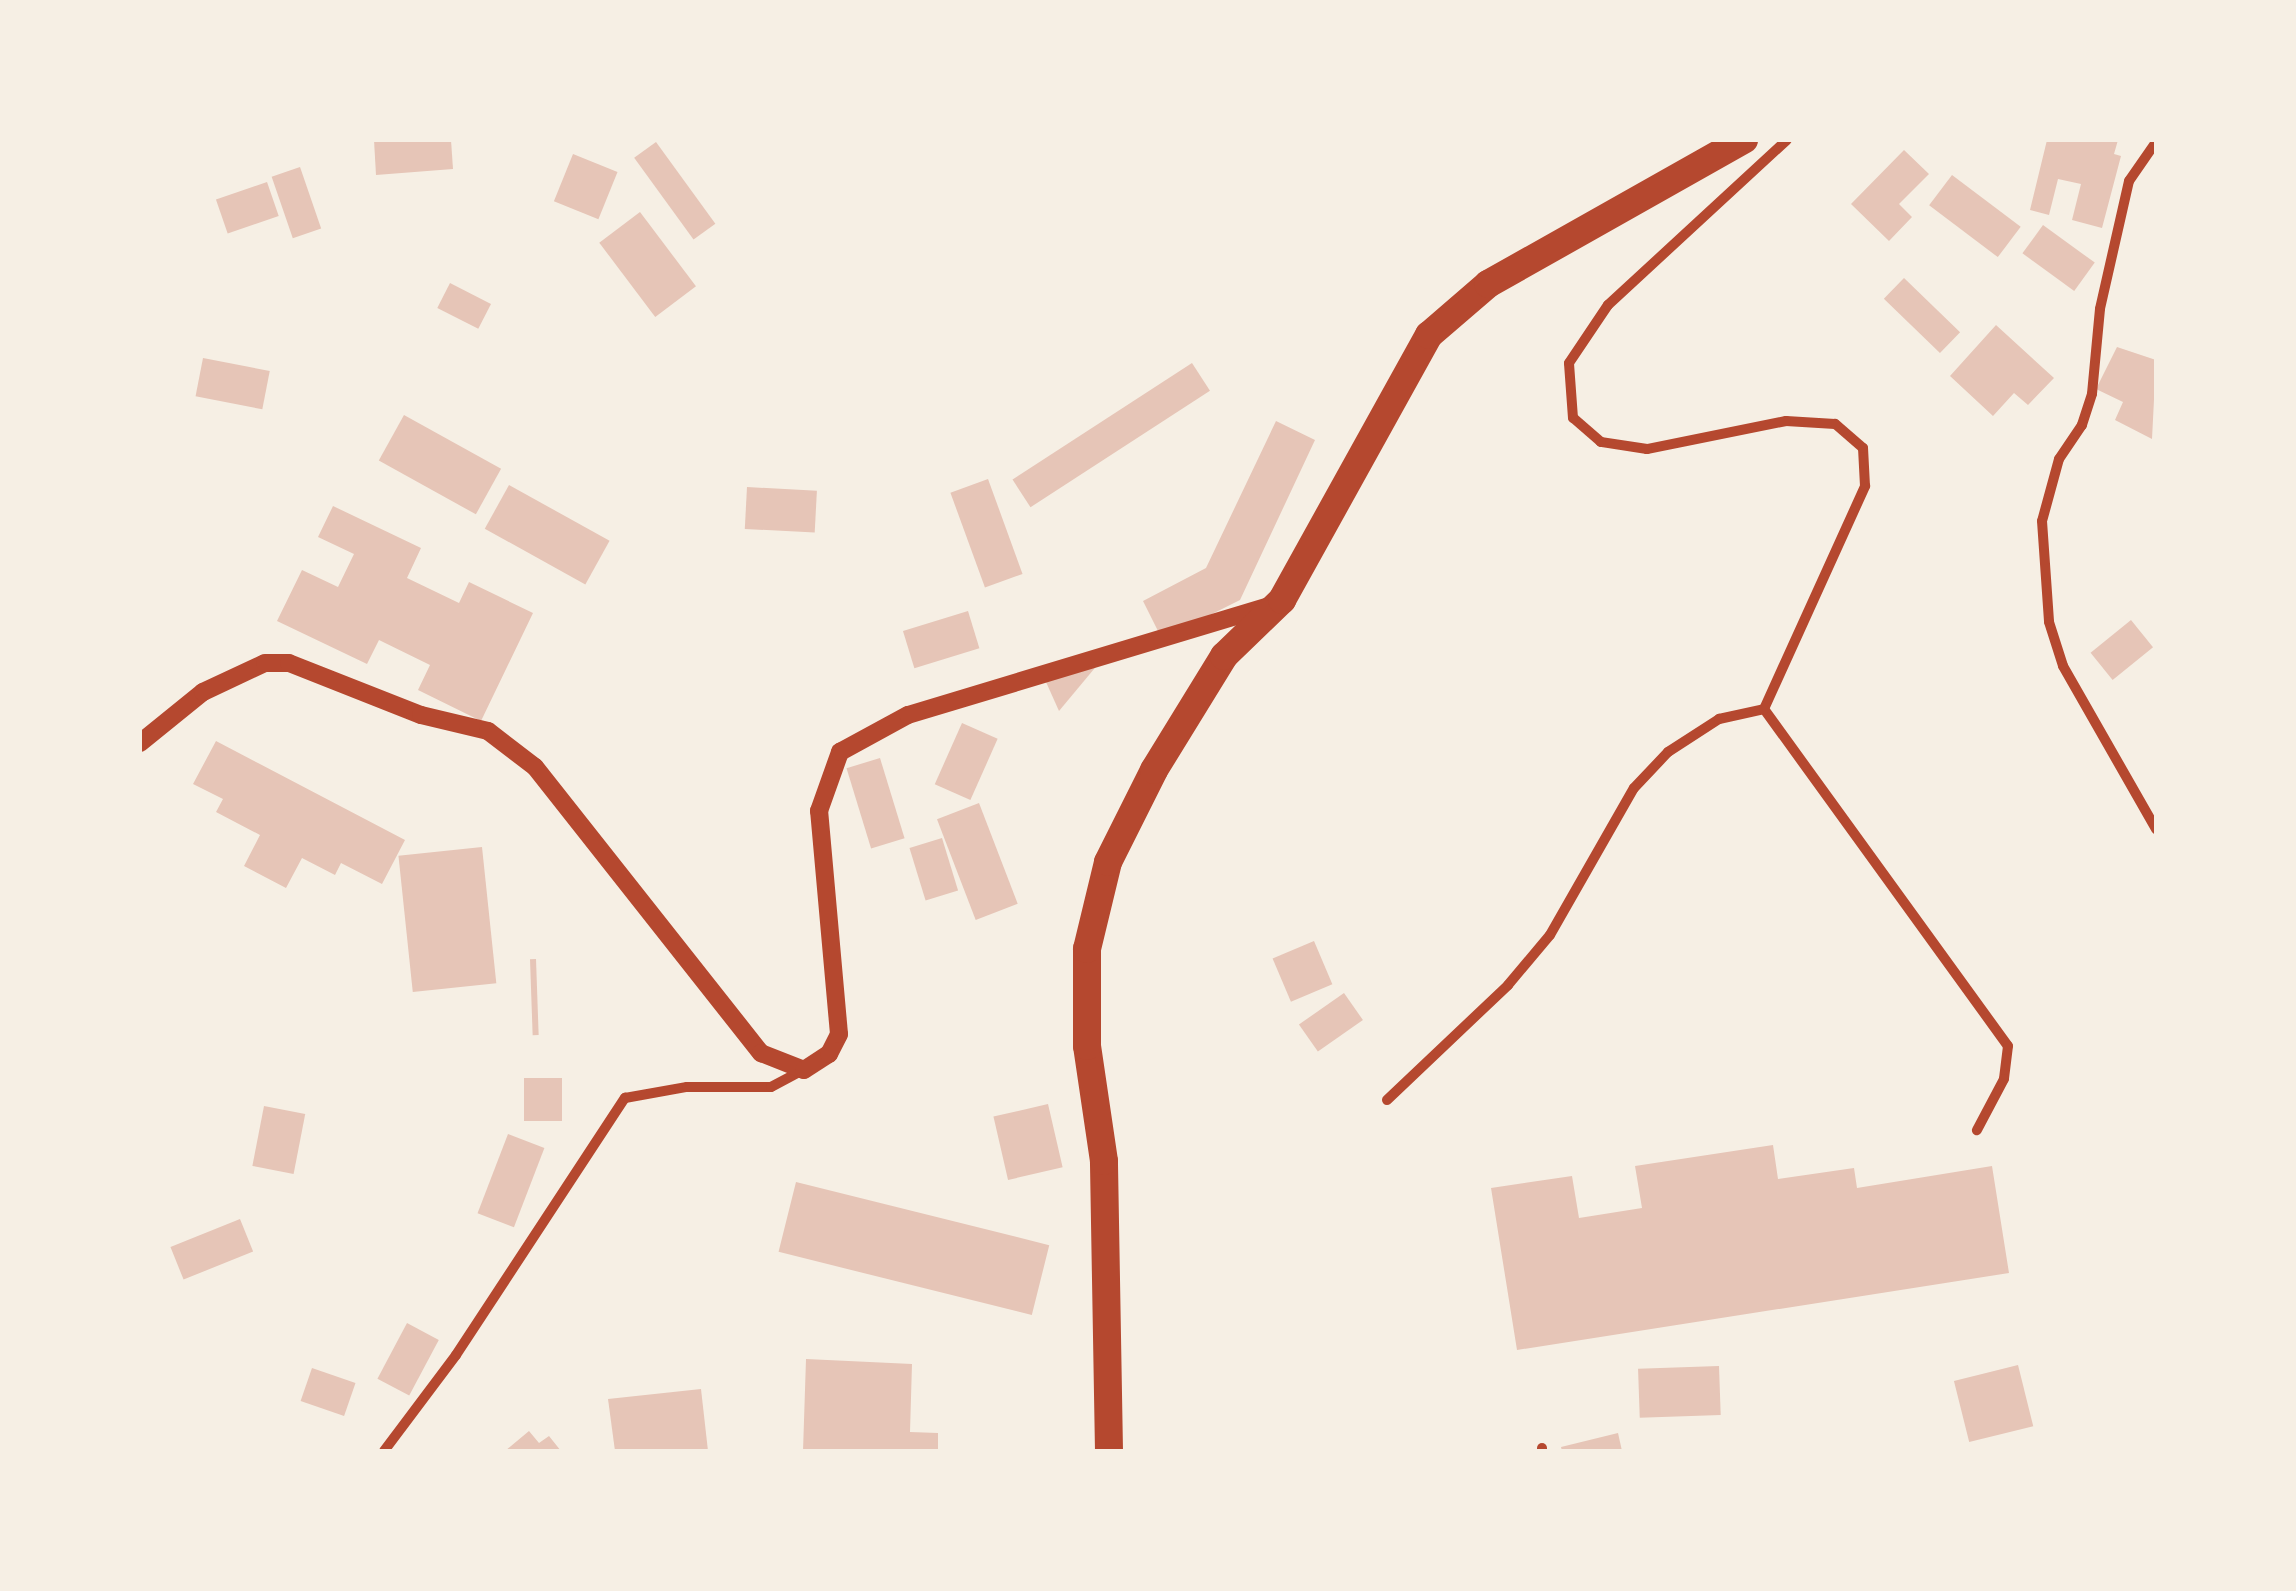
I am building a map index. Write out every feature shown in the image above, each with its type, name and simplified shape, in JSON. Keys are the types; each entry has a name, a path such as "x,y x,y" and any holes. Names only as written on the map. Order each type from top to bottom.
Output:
{"highway":[{"path":"1109,1451 1104,1161 1087,1046 1087,949 1108,862 1154,770 1224,656 1282,600 1430,335 1488,284 1744,140"}],"street":[{"path":"1764,708 1866,486 1863,448 1835,424 1786,421 1647,450 1601,442 1573,418 1567,390 1569,363 1608,305 1787,140"},
{"path":"2156,142 2129,181 2100,309 2092,394 2082,425 2058,459 2042,521 2049,622 2063,666 2156,829"},
{"path":"384,1451 456,1356 625,1098 687,1087 771,1087 829,1054 840,1034 819,811 840,752 908,715 1113,650 1229,622 1282,600"},
{"path":"140,743 203,692 265,663 289,662 421,715 488,731 535,768 761,1053 781,1066 804,1070"},
{"path":"1387,1100 1539,947 1634,788 1668,752 1719,719 1764,708"},
{"path":"1764,708 2008,1046 2004,1079 1977,1130"}],"building":[{"path":"374,140 451,140 453,169 376,175"},
{"path":"2047,140 2118,140 2114,154 2121,156 2102,228 2072,220 2081,184 2058,179 2049,215 2030,210"},
{"path":"656,142 715,224 694,240 634,158"},
{"path":"1904,150 1929,174 1899,204 1912,217 1889,241 1851,204"},
{"path":"573,154 618,172 598,219 554,201"},
{"path":"300,167 321,228 293,238 272,177"},
{"path":"1952,175 2021,227 1998,257 1929,205"},
{"path":"267,182 279,216 228,234 216,200"},
{"path":"640,212 696,286 655,317 599,243"},
{"path":"2043,225 2095,263 2074,291 2022,253"},
{"path":"1904,278 1960,332 1940,353 1884,299"},
{"path":"450,283 491,304 478,329 437,308"},
{"path":"1996,325 2054,378 2028,405 2014,393 1993,416 1950,376"},
{"path":"2117,347 2156,360 2152,439 2115,420 2123,402 2096,389"},
{"path":"203,358 270,371 262,409 196,396"},
{"path":"1192,363 1210,391 1030,507 1013,480"},
{"path":"404,415 501,469 476,514 379,460"},
{"path":"1276,421 1315,440 1240,600 1162,639 1143,601 1206,568"},
{"path":"988,479 1023,574 985,588 950,493"},
{"path":"509,485 610,541 585,584 485,529"},
{"path":"747,487 817,491 815,533 745,529"},
{"path":"333,506 421,548 407,578 459,603 469,582 533,613 481,721 418,690 430,665 379,640 367,664 277,621 302,570 338,587 354,554 318,537"},
{"path":"968,611 979,648 914,668 903,631"},
{"path":"2131,620 2153,647 2113,680 2091,653"},
{"path":"1104,657 1059,711 1046,682"},
{"path":"962,723 998,739 970,800 935,784"},
{"path":"216,741 405,840 382,884 341,863 335,875 302,858 286,888 244,866 260,835 216,812 223,799 193,784"},
{"path":"880,758 905,838 871,849 847,768"},
{"path":"979,803 1018,904 976,920 937,819"},
{"path":"942,838 958,891 926,901 909,848"},
{"path":"482,847 496,983 413,992 398,856"},
{"path":"1314,941 1332,984 1291,1002 1273,959"},
{"path":"530,959 536,959 539,1035 533,1035"},
{"path":"1344,993 1363,1020 1318,1052 1299,1025"},
{"path":"524,1078 562,1078 562,1121 524,1121"},
{"path":"1048,1104 1063,1167 1008,1180 993,1117"},
{"path":"264,1106 305,1114 294,1174 252,1166"},
{"path":"508,1134 544,1148 514,1227 478,1213"},
{"path":"1773,1145 1778,1179 1854,1168 1857,1188 1992,1166 2009,1273 1517,1350 1491,1188 1572,1176 1579,1218 1642,1208 1635,1166"},
{"path":"796,1182 1049,1245 1032,1315 779,1252"},
{"path":"240,1219 253,1251 184,1280 170,1247"},
{"path":"407,1323 439,1340 409,1396 377,1379"},
{"path":"806,1359 912,1364 910,1432 938,1433 938,1451 803,1451"},
{"path":"2018,1365 2033,1426 1969,1442 1954,1381"},
{"path":"1719,1366 1721,1415 1640,1418 1638,1369"},
{"path":"312,1368 355,1383 344,1416 301,1401"},
{"path":"701,1389 708,1451 615,1451 608,1399"},
{"path":"529,1431 539,1443 549,1436 561,1451 505,1451"},
{"path":"1618,1433 1622,1451 1562,1451 1561,1447"}]}
